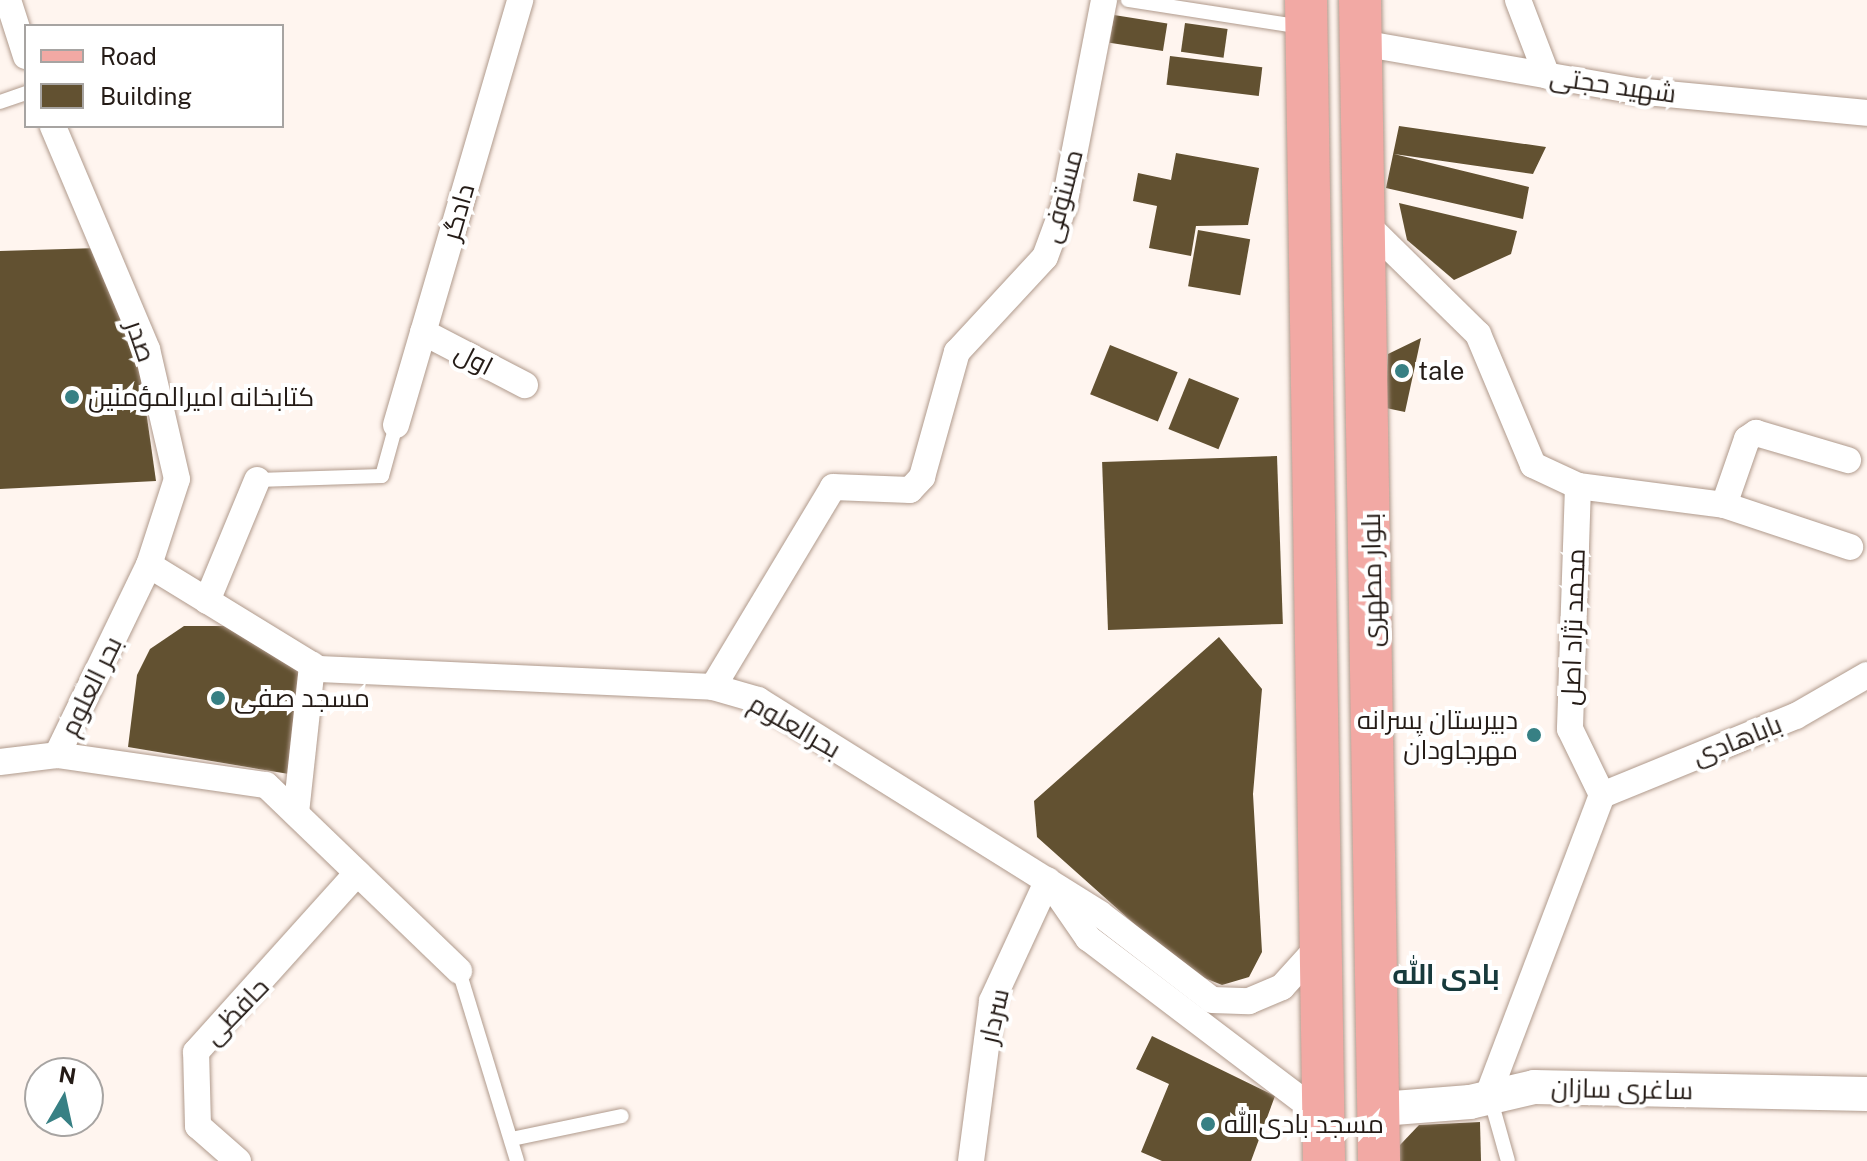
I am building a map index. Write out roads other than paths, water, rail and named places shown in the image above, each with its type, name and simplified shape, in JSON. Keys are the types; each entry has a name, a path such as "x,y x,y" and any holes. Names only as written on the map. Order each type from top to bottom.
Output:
{"main road":[{"name":"بلوار مطهری","path":"1360,0 1379,1161"},
{"name":"بلوار مطهری","path":"1306,14 1324,939 1324,1161"},
{"path":"1325,1075 1353,1110 1380,1091"}],"street":[{"path":"8,0 24,50"},
{"name":"دادگر","path":"396,425 520,0"},
{"name":"مستوفی","path":"713,687 833,487 910,490 922,477 926,451 957,352 1045,257 1064,206 1104,0"},
{"path":"1518,0 1547,76"},
{"name":"شهید حجتی","path":"1361,43 1547,76 1867,113"},
{"name":"صدر","path":"54,128 147,349 177,479 149,565"},
{"path":"1364,222 1478,334 1533,465 1578,486 1724,505 1850,547"},
{"name":"اول","path":"423,332 525,385"},
{"path":"1724,505 1747,439 1756,433 1848,460"},
{"path":"207,601 257,480"},
{"name":"محمد نژاد اصل","path":"1578,486 1570,729 1602,795"},
{"name":"بحرالعلوم","path":"149,565 312,665 713,687 758,700 1048,880 1212,1000 1249,1001 1282,987 1324,939"},
{"name":"بحر العلوم","path":"0,762 57,755 149,565"},
{"path":"296,813 312,665"},
{"name":"باباهادی","path":"1602,795 1796,716 1867,675"},
{"path":"57,755 266,785 459,971"},
{"path":"1489,1092 1602,795"},
{"name":"حافظی","path":"238,1161 198,1126 196,1052 357,873"},
{"path":"1048,880 1088,938 1325,1118"},
{"name":"سردار","path":"971,1161 992,1001 1048,880"},
{"name":"ساغری سازان","path":"1380,1091 1470,1102 1489,1092 1867,1094"}],"lane":[{"path":"1128,0 1306,14"},
{"path":"0,102 24,94"},
{"path":"257,480 382,476 396,425"},
{"path":"459,971 517,1161"},
{"path":"1489,1092 1508,1161"},
{"path":"512,1139 622,1116"}],"place":[{"name":"tale","path":"1402,371"},
{"name":"کتابخانه امیرالمؤمنین","path":"72,397"},
{"name":"مسجد صفی","path":"218,698"},
{"name":"دبیرستان پسرانه مهرجاودان","path":"1534,735"},
{"name":"مسجد بادی‌الله","path":"1208,1124"}],"district":[{"name":"بادی الله","path":"1446,974"}]}
